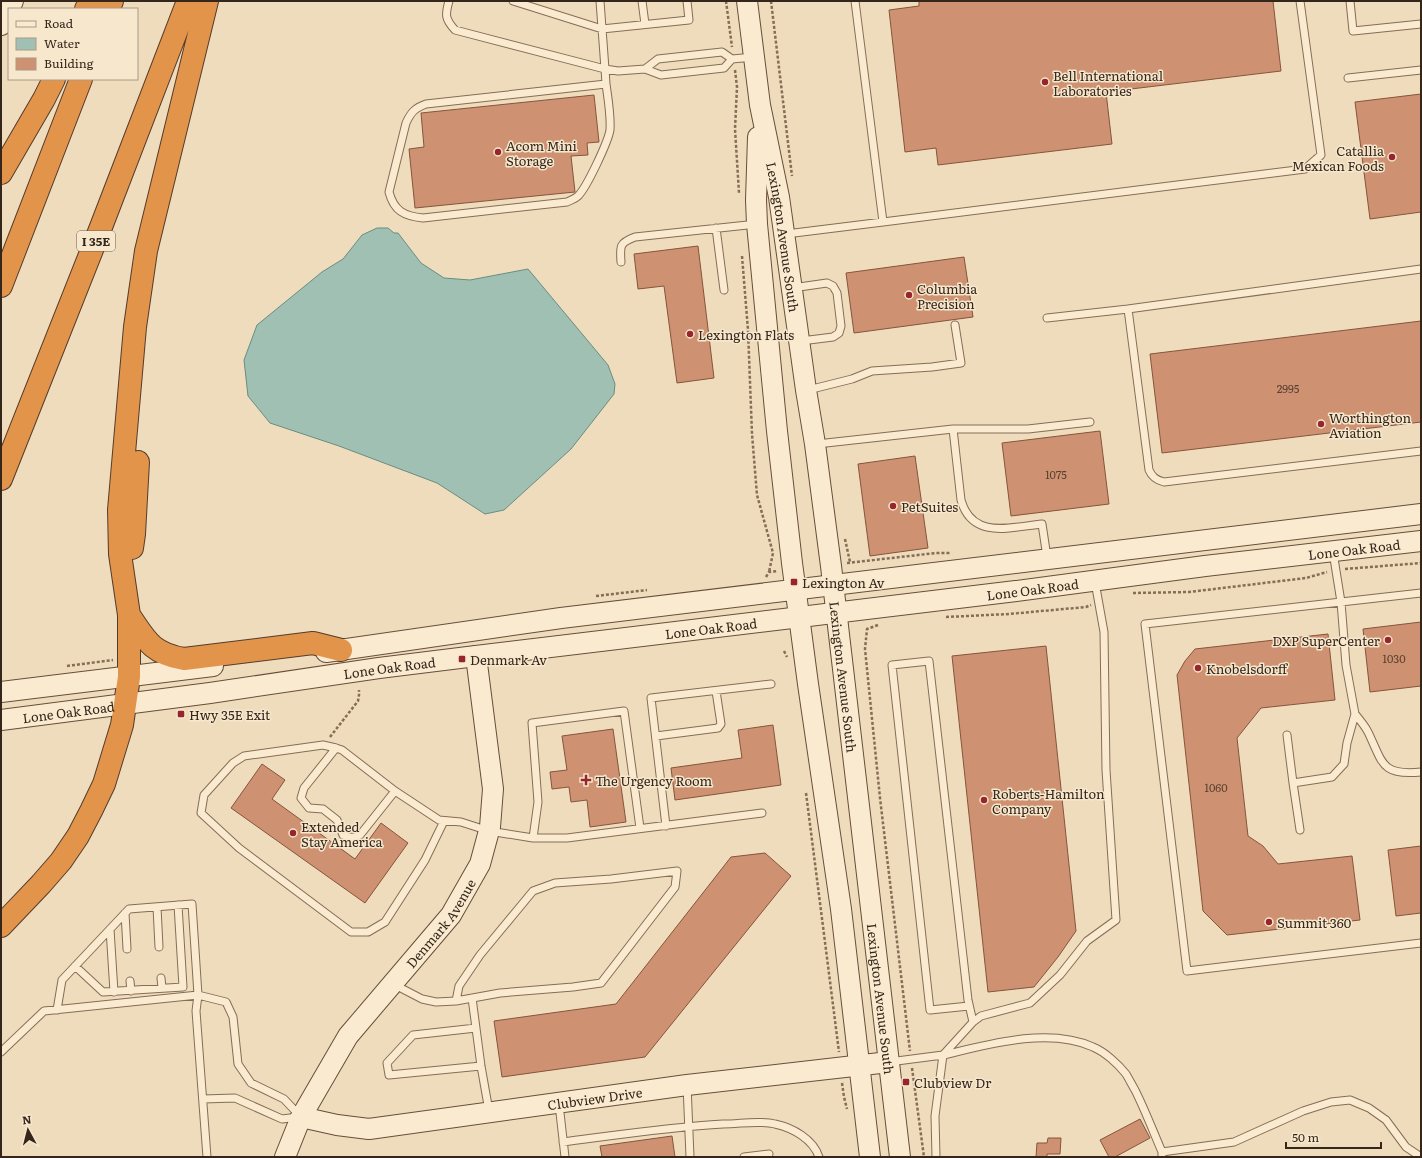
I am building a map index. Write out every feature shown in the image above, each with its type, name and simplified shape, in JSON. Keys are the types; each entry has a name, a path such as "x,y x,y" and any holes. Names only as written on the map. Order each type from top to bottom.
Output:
{"highway":[{"name":"I 35E","path":"1,479 101,227 188,1"},
{"path":"1,926 61,861 78,836 104,784 122,725 129,677 128,608 120,554 119,510 135,327 146,251 207,1"},
{"path":"1,173 54,80"},
{"path":"1,286 81,80"},
{"path":"128,608 145,638 153,648 172,657 184,659 313,643 341,650"}],"street":[{"name":"Lexington Avenue South","path":"747,1 760,105 784,234 834,585 861,832 900,1157"},
{"path":"1,25 8,11"},
{"name":"Lexington Avenue South","path":"760,105 756,200 757,224 777,431 799,616 840,909 850,1066 870,1157"},
{"name":"Lone Oak Road","path":"1,692 341,650 561,618 1421,514"},
{"name":"Lone Oak Road","path":"1,720 379,668 1205,566 1335,561 1421,541"},
{"name":"Denmark Avenue","path":"285,1157 301,1117 348,1036 451,915 480,864 489,831 493,789 476,656"},
{"name":"Clubview Drive","path":"301,1117 336,1125 369,1129 687,1085 889,1062"}],"lane":[{"path":"449,1 447,10 448,22 455,30 605,69 618,71 645,69 661,75 724,68 732,59"},
{"path":"513,1 602,29 689,20 687,1"},
{"path":"600,1 610,131 607,141 584,188 577,197 567,202 422,218 412,217 404,213 396,208 391,200 389,192 406,123 410,113 416,107 426,104 606,84"},
{"path":"642,1 645,24"},
{"path":"855,1 883,222"},
{"path":"784,234 1305,169 1321,155 1300,1"},
{"path":"1350,1 1353,30 1421,24"},
{"path":"645,69 658,59 722,52 732,59 754,57"},
{"path":"1348,78 1421,70"},
{"path":"621,262 620,247 624,241 630,239 757,224"},
{"path":"716,228 724,290"},
{"path":"1047,318 1128,309 1421,269"},
{"path":"791,288 827,283 833,286 838,293 841,326 839,333 833,337 799,341"},
{"path":"1128,309 1149,470 1152,476 1157,480 1164,482 1421,451"},
{"path":"806,390 852,379 872,371 932,367 961,363 955,325"},
{"path":"815,444 953,429 1028,430 1090,422"},
{"path":"953,429 961,500 964,510 971,519 986,528 996,529 1042,524 1047,559"},
{"path":"1294,783 1332,777 1344,764 1347,743 1355,714 1346,665 1341,602 1335,561"},
{"path":"936,1157 935,1116 943,1055 973,1022 981,1016 1030,1003 1060,975 1087,941 1116,920 1106,770 1104,632 1095,580"},
{"path":"1421,593 1145,624 1187,971 1421,943"},
{"path":"969,1006 930,1010 892,665 929,661 969,1006 973,1022"},
{"path":"666,826 651,698 771,684"},
{"path":"656,736 718,728 721,724 716,691"},
{"path":"533,838 538,802 532,723 624,710 640,828"},
{"path":"1355,714 1368,731 1383,765 1403,774 1421,772"},
{"path":"1287,735 1300,830"},
{"path":"444,821 425,860 385,922 368,932 351,932 239,848 201,813 204,795 233,763 244,756 323,745 342,750 395,790 439,820 461,822 489,831 533,838 567,838 762,814"},
{"path":"336,748 304,788 301,798 309,808 323,809 337,820 343,835 348,838 360,835 395,790"},
{"path":"393,984 422,999 436,1002 456,1001 500,993 573,987 601,983 675,887 677,871 555,884 533,891 480,956 459,986 456,1001"},
{"path":"57,1010 62,980 129,909 192,904 198,995 196,1011 207,1157"},
{"path":"75,966 103,992 184,987 178,905"},
{"path":"157,907 159,947"},
{"path":"125,913 127,949"},
{"path":"110,928 114,992"},
{"path":"161,978 162,988"},
{"path":"130,981 131,990"},
{"path":"1,1052 44,1011 198,995 226,1002 233,1017 238,1064 251,1083 284,1099 301,1117"},
{"path":"472,998 489,1112"},
{"path":"476,1028 412,1035 387,1063 389,1075 481,1066"},
{"path":"889,1062 943,1055 979,1046 1023,1039 1051,1038 1069,1040 1094,1047 1110,1058 1126,1075 1140,1101 1162,1154 1234,1142 1303,1111 1331,1102 1350,1100 1369,1108 1386,1120 1406,1147 1421,1157"},
{"path":"687,1085 690,1157"},
{"path":"203,1099 235,1098 282,1119 301,1117"},
{"path":"559,1103 565,1157"},
{"path":"563,1142 688,1126 762,1122 775,1124 790,1129 811,1142 819,1157"},
{"path":"744,1157 769,1154"}],"path":[{"path":"1126,594 1189,592 1306,578 1335,561 1351,568 1421,563"},
{"path":"942,617 969,617 1086,607 1099,601"},
{"path":"885,624 867,629 865,649 880,798 924,1157"},
{"path":"784,651 788,663"},
{"path":"323,745 358,701 359,690"},
{"path":"806,791 822,922 850,1066 844,1097 847,1111"}],"water":[{"path":"377,228 388,228 394,233 398,233 421,263 444,278 470,280 528,269 608,365 615,384 614,394 571,449 504,510 485,514 437,483 339,446 270,423 248,396 244,360 257,325 322,272 343,259 362,235"}],"building":[{"name":"Bell International Laboratories","path":"919,1 1273,1 1281,71 1106,92 1112,144 938,165 936,148 905,152 889,10 919,6"},
{"name":"Catallia Mexican Foods","path":"1421,94 1421,212 1370,219 1355,102"},
{"name":"Acorn Mini Storage","path":"594,95 599,142 587,143 588,155 571,156 575,192 415,208 409,149 424,147 421,113"},
{"name":"Lexington Flats","path":"698,246 714,378 677,383 664,286 638,289 634,254"},
{"name":"Columbia Precision","path":"964,257 973,317 854,333 846,273"},
{"path":"1421,321 1421,422 1162,453 1150,354"},
{"path":"1100,431 1109,504 1011,516 1002,443"},
{"name":"PetSuites","path":"915,456 928,548 870,556 858,464"},
{"path":"1421,622 1421,686 1370,692 1363,629"},
{"path":"1328,634 1335,700 1261,708 1237,738 1248,836 1263,846 1278,864 1352,856 1360,920 1227,935 1203,911 1177,675 1185,661 1195,649"},
{"path":"1046,646 1076,931 1034,987 988,992 952,656"},
{"path":"773,725 781,785 675,800 671,768 742,758 738,730"},
{"name":"The Urgency Room","path":"613,729 626,822 590,827 587,800 571,802 569,787 552,789 550,772 567,770 562,736"},
{"name":"Extended Stay America","path":"262,764 285,780 272,799 355,859 381,823 408,843 365,903 231,808"},
{"path":"1421,846 1421,913 1396,916 1388,850"},
{"path":"765,853 791,876 645,1057 502,1077 494,1021 616,1004 731,857"},
{"path":"1140,1119 1150,1138 1115,1157 1109,1157 1100,1140"},
{"path":"672,1136 675,1157 602,1157 600,1146"},
{"path":"1048,1138 1061,1138 1060,1154 1047,1154 1047,1157 1036,1157 1037,1143 1047,1143"}],"place":[{"name":"Bell International Laboratories","path":"1045,82"},
{"name":"Acorn Mini Storage","path":"498,152"},
{"name":"Catallia Mexican Foods","path":"1392,157"},
{"name":"Columbia Precision","path":"909,295"},
{"name":"Lexington Flats","path":"690,334"},
{"name":"Worthington Aviation","path":"1321,424"},
{"name":"PetSuites","path":"893,506"},
{"name":"Lexington Av","path":"794,582"},
{"name":"DXP SuperCenter","path":"1388,640"},
{"name":"Denmark Av","path":"462,659"},
{"name":"Knobelsdorff","path":"1198,668"},
{"name":"Hwy 35E Exit","path":"181,714"},
{"name":"The Urgency Room","path":"586,780"},
{"name":"Roberts-Hamilton Company","path":"984,800"},
{"name":"Extended Stay America","path":"293,833"},
{"name":"Summit 360","path":"1269,922"},
{"name":"Clubview Dr","path":"906,1082"}]}
